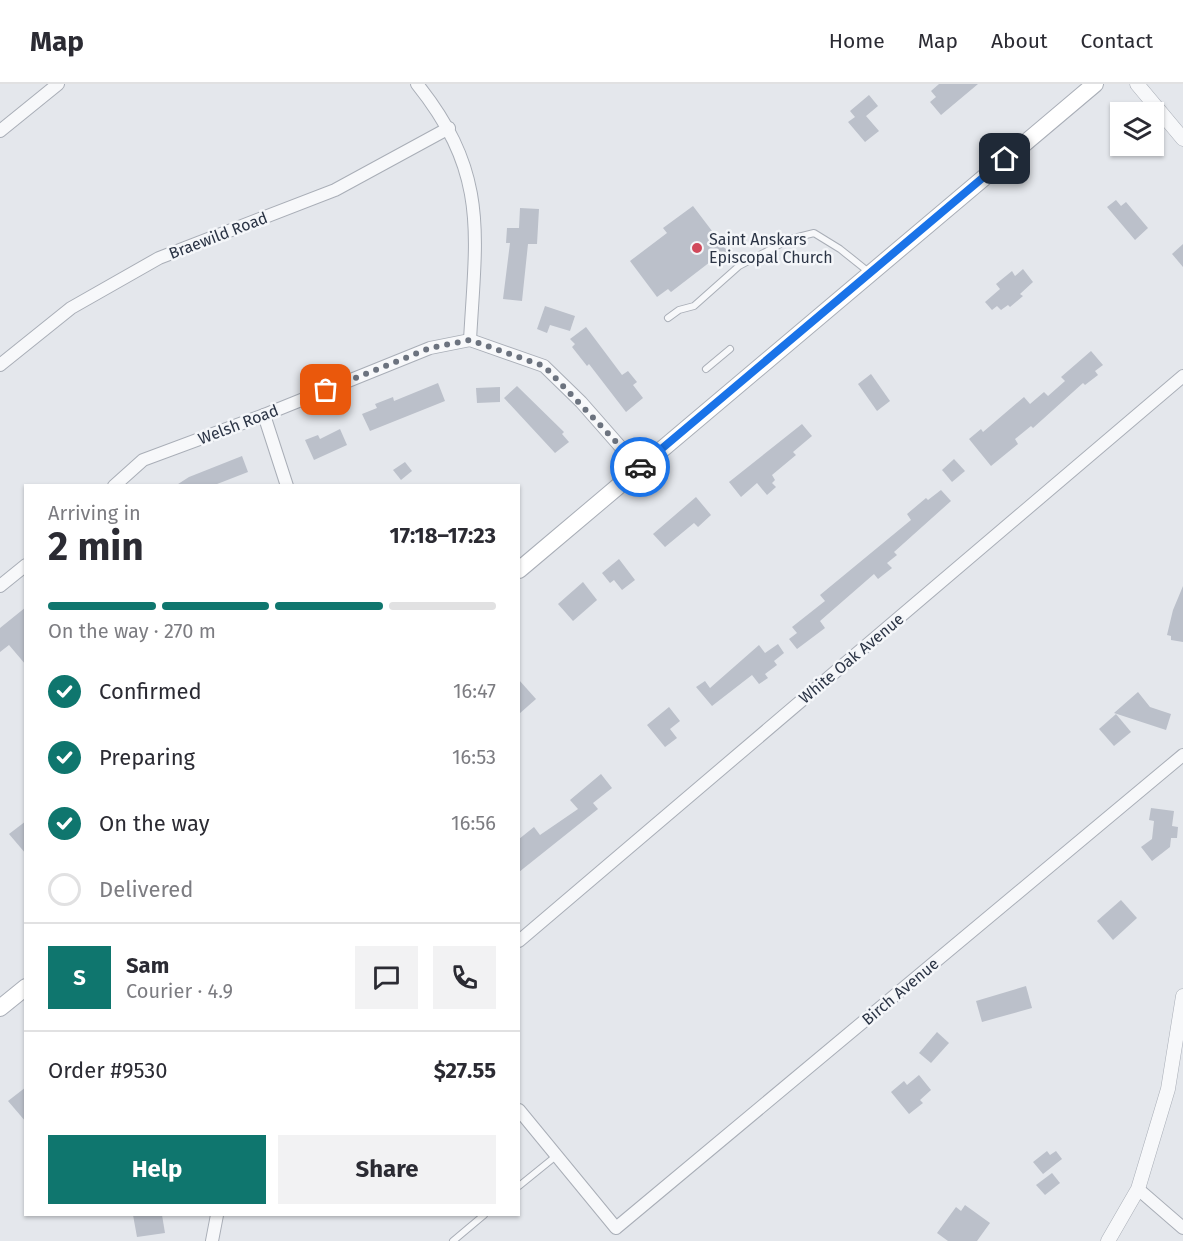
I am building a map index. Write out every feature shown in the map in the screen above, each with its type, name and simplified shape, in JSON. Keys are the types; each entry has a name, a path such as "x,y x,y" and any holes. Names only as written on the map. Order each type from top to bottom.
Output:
{"main road":[{"path":"520,569 1095,84"},
{"path":"0,1008 24,989"}],"street":[{"path":"0,131 58,84"},
{"path":"417,84 449,128 469,176 476,226 470,340 544,366 581,402 639,468"},
{"path":"1137,84 1183,139"},
{"name":"Braewild Road","path":"0,365 71,308 159,258 335,190 449,128"},
{"name":"Welsh Road","path":"116,484 143,460 264,415 430,348 470,340"},
{"name":"White Oak Avenue","path":"520,940 1183,376"},
{"path":"264,415 286,484"},
{"path":"0,586 24,568"},
{"name":"Birch Avenue","path":"556,1155 616,1228 1183,755"},
{"path":"1108,1241 1138,1189 1168,1089 1183,996"},
{"path":"520,1111 556,1155"},
{"path":"1138,1189 1183,1228"},
{"path":"212,1241 217,1216"}],"lane":[{"path":"668,318 679,310 694,306 739,266 790,239 814,233 840,249 870,273"},
{"path":"706,369 730,349"},
{"path":"520,1185 556,1155"},
{"path":"453,1241 483,1216"}],"building":[{"path":"939,84 978,84 941,115 930,102 936,97 931,91"},
{"path":"869,95 878,106 866,116 879,131 865,142 848,122 855,117 850,111"},
{"path":"1116,200 1121,206 1126,202 1148,228 1135,240 1107,207"},
{"name":"Saint Anskars Episcopal Church","path":"693,206 728,252 712,265 710,262 671,292 668,289 657,297 630,261 667,233 663,228"},
{"path":"520,208 539,209 537,244 528,244 522,301 503,299 510,243 506,243 507,228 519,228"},
{"path":"1183,244 1183,267 1172,254"},
{"path":"1023,269 1033,282 1020,294 1023,296 1010,307 1008,305 1001,310 997,306 992,310 985,302 1000,289 996,284 1012,271 1015,276"},
{"path":"545,306 575,316 570,331 550,325 547,333 537,329"},
{"path":"586,327 622,375 628,371 637,382 633,385 643,398 626,412 589,364 587,366 572,347 575,344 570,339"},
{"path":"1091,351 1103,365 1095,371 1098,375 1085,385 1083,383 1033,428 1031,426 1015,439 1018,444 991,466 969,439 981,429 983,432 1024,397 1030,404 1044,392 1048,396 1065,381 1061,377"},
{"path":"871,374 890,401 877,411 858,384"},
{"path":"438,383 445,401 370,431 362,414 377,408 375,404 393,397 394,401"},
{"path":"517,386 564,432 562,434 569,442 555,453 504,398"},
{"path":"500,387 500,402 477,403 476,388"},
{"path":"802,424 812,436 793,452 796,455 772,475 775,480 772,483 776,487 767,495 757,483 741,497 729,482"},
{"path":"340,429 347,445 314,460 305,440 318,435 320,439"},
{"path":"242,456 248,472 217,484 178,484 189,477"},
{"path":"954,459 965,471 952,482 942,470"},
{"path":"405,462 412,471 401,480 393,470"},
{"path":"941,490 951,501 894,552 897,555 887,563 892,568 878,579 874,574 820,621 825,628 797,649 789,639 797,633 792,627 825,601 820,595 911,520 907,514 926,498 928,500"},
{"path":"696,497 711,515 698,527 694,523 665,547 653,534"},
{"path":"619,559 635,580 622,590 614,580 610,583 602,573"},
{"path":"583,582 597,600 573,621 558,604"},
{"path":"1183,586 1183,642 1171,640 1171,636 1167,635 1173,610"},
{"path":"24,609 24,663 9,645 0,652 0,628"},
{"path":"778,644 784,653 774,661 777,665 765,674 768,678 759,684 752,675 712,706 696,687 705,681 710,688 759,645 765,653"},
{"path":"520,681 536,699 520,713"},
{"path":"1138,692 1150,707 1171,714 1166,730 1114,713"},
{"path":"669,707 680,721 670,729 677,738 665,747 647,725"},
{"path":"1116,714 1131,732 1114,746 1099,729"},
{"path":"601,774 612,788 593,803 598,809 520,871 520,838 534,827 540,835 578,809 570,800"},
{"path":"1151,808 1174,811 1172,826 1178,827 1177,838 1171,838 1170,847 1152,861 1141,847 1152,839 1154,821 1149,820"},
{"path":"24,823 24,852 9,834"},
{"path":"1121,900 1137,918 1113,940 1097,921"},
{"path":"1026,986 1032,1008 982,1022 976,1001"},
{"path":"937,1032 949,1043 931,1063 919,1053"},
{"path":"919,1075 931,1090 920,1100 923,1103 909,1114 891,1092 904,1081 907,1085"},
{"path":"24,1089 24,1120 8,1101"},
{"path":"1047,1151 1050,1155 1056,1151 1062,1159 1043,1174 1033,1162"},
{"path":"1052,1173 1060,1183 1045,1195 1036,1185"},
{"path":"965,1205 990,1223 977,1241 948,1241 937,1233 956,1207 961,1211"},
{"path":"133,1216 162,1216 165,1233 137,1237"}],"way so far":[{"path":"326,390 430,348 470,340 544,366 581,402 640,467"}],"place":[{"name":"Saint Anskars Episcopal Church","path":"697,248"}],"route":[{"path":"640,467 1005,159"}]}
